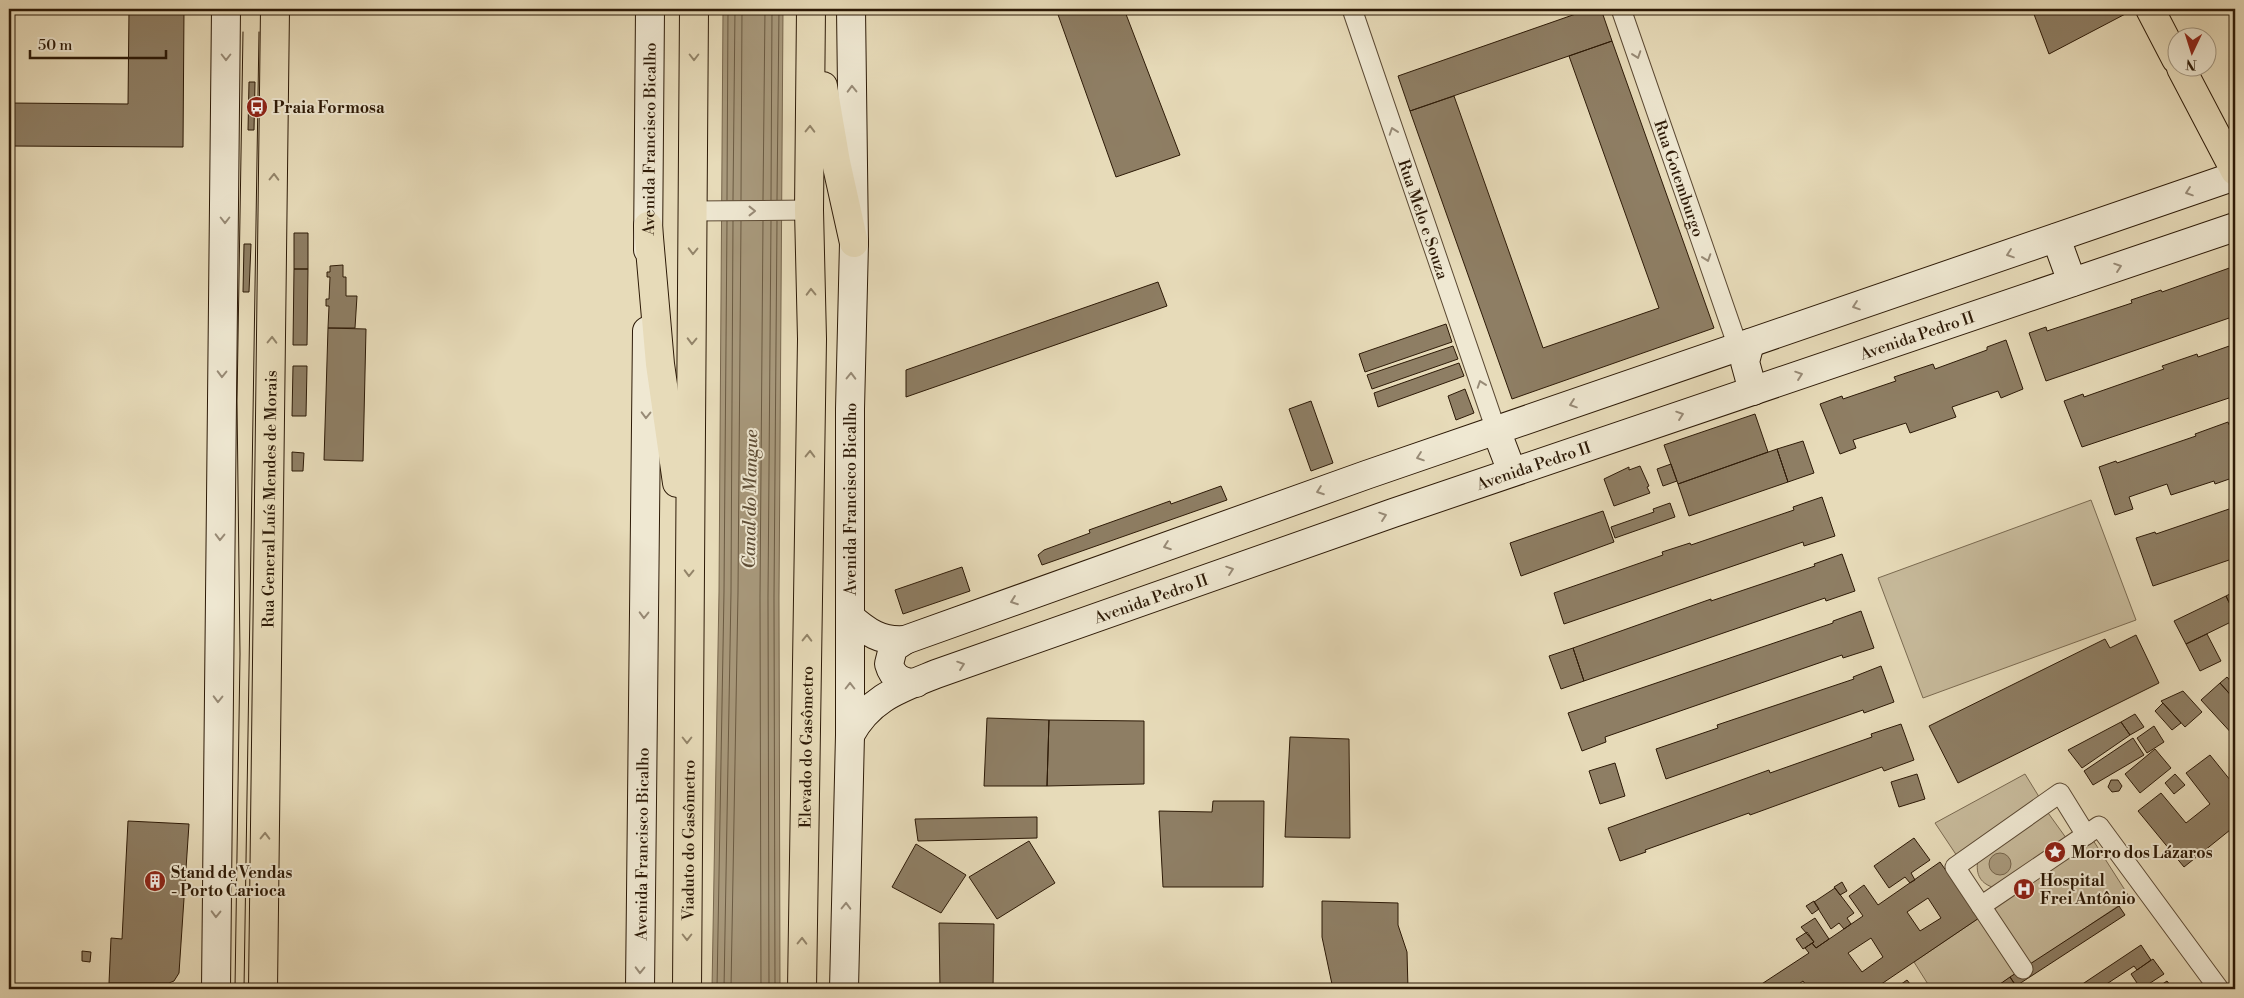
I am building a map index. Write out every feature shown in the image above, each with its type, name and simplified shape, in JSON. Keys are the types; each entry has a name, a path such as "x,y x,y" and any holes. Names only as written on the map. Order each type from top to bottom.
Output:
{"main road":[{"name":"Rua General Luís Mendes de Morais","path":"263,989 275,9"},
{"path":"689,544 706,211 694,9"},
{"path":"2150,9 2166,40"},
{"path":"2156,9 2166,28"},
{"path":"811,11 836,162 854,243"},
{"path":"797,210 811,11"},
{"path":"2186,78 2235,171"},
{"path":"2192,78 2235,162"},
{"name":"Elevado do Gasômetro","path":"797,210 812,339 802,989"},
{"path":"648,226 660,364 676,477 689,544"},
{"name":"Viaduto do Gasômetro","path":"686,989 689,544"}],"street":[{"path":"216,989 226,9"},
{"name":"Avenida Francisco Bicalho","path":"640,989 650,9"},
{"name":"Avenida Francisco Bicalho","path":"844,989 850,734 854,243 850,9"},
{"name":"Rua Melo e Souza","path":"1352,9 1496,430"},
{"name":"Rua Gotemburgo","path":"1621,9 1744,345"},
{"path":"2193,78 2235,152"},
{"path":"916,682 904,682 897,678 889,664 894,648 905,640 1496,430 2235,176"},
{"path":"706,211 797,210"},
{"name":"Avenida Pedro II","path":"850,734 859,719 873,704 916,682 1512,472 2235,227"},
{"path":"2056,238 2072,282"},
{"path":"1744,345 1745,362 1753,390"},
{"path":"1496,430 1512,472"},
{"path":"850,617 877,637 905,640"},
{"path":"2023,968 1955,867 2060,793 2086,835"},
{"path":"1981,906 2099,826 2219,989"}],"shaded area":[{"path":"2091,500 2136,620 1923,698 1878,578"},
{"path":"2025,774 2041,800 1957,856 1935,823"},
{"path":"2046,810 2069,842 1995,888 1986,884 1978,874 1978,860"},
{"path":"2091,837 2130,898 2030,965 1991,906"},
{"path":"1979,918 2015,974 1993,989 1931,989 1914,962"}],"water":[{"name":"Canal do Mangue","path":"723,9 783,9 779,597 780,989 712,989 719,592"},
{"path":"2000,853 2008,856 2011,864 2008,872 2000,875 1992,872 1989,864 1992,856"}],"building":[{"path":"129,9 184,9 183,147 9,146 9,103 128,104"},
{"path":"1056,9 1124,9 1180,155 1116,177"},
{"path":"1590,9 1601,9 1612,41 1410,111 1398,76"},
{"path":"2032,9 2130,9 2131,11 2049,54"},
{"path":"1612,41 1714,328 1512,399 1410,111 1454,96 1543,348 1659,308 1569,56"},
{"path":"249,82 255,82 254,130 248,130"},
{"path":"294,233 308,233 308,269 294,269"},
{"path":"244,244 251,244 249,292 243,292"},
{"path":"343,265 343,277 346,277 346,296 357,296 355,328 328,328 329,306 326,306 326,299 329,299 330,277 327,277 327,272 330,272 330,266"},
{"path":"2235,266 2235,316 2046,381 2029,333 2046,327 2047,331 2132,303 2131,300 2161,290 2162,292"},
{"path":"294,269 308,269 307,345 293,345"},
{"path":"1158,282 1167,306 906,397 906,370"},
{"path":"1446,324 1452,342 1365,372 1359,354"},
{"path":"328,328 366,329 363,461 324,460"},
{"path":"2006,340 2023,389 2001,398 1998,391 1952,407 1956,417 1910,433 1906,423 1853,440 1856,448 1840,454 1820,404 1842,396 1843,399 1896,381 1894,377 1933,364 1935,369 1987,350 1987,347"},
{"path":"2235,344 2235,396 2082,447 2064,401 2083,394 2084,397 2164,369 2162,366 2197,354 2198,357"},
{"path":"1453,346 1458,359 1372,389 1367,375"},
{"path":"1459,363 1464,376 1378,407 1374,393"},
{"path":"293,366 307,366 306,416 292,416"},
{"path":"1465,389 1474,413 1456,420 1448,396"},
{"path":"1311,401 1333,463 1311,471 1289,409"},
{"path":"1755,414 1768,452 1678,484 1664,445"},
{"path":"2228,422 2229,425 2235,423 2235,477 2215,484 2214,481 2171,495 2167,484 2129,497 2133,509 2115,515 2099,467 2116,461 2117,463 2196,436 2195,434"},
{"path":"1803,441 1814,473 1788,482 1777,449"},
{"path":"1777,449 1788,482 1689,516 1678,484"},
{"path":"292,452 304,453 303,471 292,471"},
{"path":"1671,464 1677,481 1663,486 1657,469"},
{"path":"1640,466 1650,493 1614,506 1604,479 1629,467 1629,470"},
{"path":"1221,486 1227,500 1042,565 1038,555 1044,550 1090,533 1089,530 1170,501 1171,504"},
{"path":"1822,497 1835,536 1804,546 1803,542 1564,624 1554,593 1663,555 1662,552 1690,543 1691,545 1794,510 1793,507"},
{"path":"1670,503 1675,517 1615,538 1611,527 1654,512 1653,509"},
{"path":"2235,507 2235,558 2153,586 2136,538 2155,532 2156,534"},
{"path":"1603,511 1614,542 1521,576 1510,543"},
{"path":"1842,554 1855,591 1826,601 1825,598 1584,681 1573,648 1711,599 1711,601 1815,566 1814,564"},
{"path":"962,567 970,591 903,614 895,590"},
{"path":"2235,591 2235,610 2233,611 2226,596"},
{"path":"2226,596 2235,614 2235,620 2186,644 2174,621"},
{"path":"1861,611 1874,648 1843,658 1842,655 1605,737 1606,742 1582,751 1568,713 1833,623 1833,621"},
{"path":"2207,634 2221,661 2200,671 2186,644"},
{"path":"2136,635 2159,683 1958,783 1929,726 2105,639 2110,648"},
{"path":"1573,648 1584,681 1561,689 1549,656"},
{"path":"1881,666 1894,702 1864,713 1863,710 1666,779 1656,749 1718,728 1717,725 1854,679 1853,677"},
{"path":"2227,677 2235,686 2235,700 2220,683"},
{"path":"2220,683 2235,700 2235,737 2201,700"},
{"path":"2183,691 2202,712 2185,727 2161,701"},
{"path":"2163,703 2181,723 2172,730 2155,711"},
{"path":"2135,714 2144,727 2130,735 2121,722"},
{"path":"987,718 1049,720 1047,786 984,786"},
{"path":"1049,720 1144,721 1144,784 1047,786"},
{"path":"2121,722 2130,735 2082,768 2068,750"},
{"path":"1901,724 1914,760 1884,771 1882,767 1750,815 1749,813 1645,850 1646,852 1620,861 1608,828 1769,770 1770,773 1872,737 1871,734"},
{"path":"2154,726 2164,742 2147,753 2137,738"},
{"path":"1290,737 1349,739 1350,838 1285,837"},
{"path":"2133,738 2144,755 2093,785 2084,771"},
{"path":"2155,749 2171,768 2140,793 2125,774"},
{"path":"2210,755 2235,786 2235,826 2184,867 2138,811 2161,793 2186,823 2210,804 2186,773"},
{"path":"1615,763 1625,796 1600,804 1589,771"},
{"path":"1917,774 1925,799 1899,807 1891,782"},
{"path":"2175,774 2185,785 2174,794 2165,783"},
{"path":"2111,780 2118,780 2122,786 2119,791 2112,792 2108,787"},
{"path":"1213,801 1264,801 1263,887 1163,887 1159,811 1212,812"},
{"path":"1037,817 1037,838 918,841 915,819"},
{"name":"Stand de Vendas - Porto Carioca","path":"128,821 189,824 179,973 174,981 169,983 109,983 111,938 122,939"},
{"path":"1914,838 1930,860 1911,873 1915,880 1910,883 1905,877 1889,888 1874,866"},
{"path":"1029,841 1055,883 997,919 969,877"},
{"path":"916,844 966,875 941,913 892,887"},
{"path":"1940,862 1979,918 1874,989 1754,989 1809,953 1805,948 1812,943 1816,948 1863,916 1849,896 1864,885 1878,905","holes":["1928,898 1941,918 1920,931 1907,912","1871,938 1883,957 1862,972 1848,953"]},
{"path":"1842,882 1847,891 1840,895 1834,887"},
{"path":"1835,888 1854,913 1847,918 1851,924 1844,929 1839,923 1831,929 1814,902"},
{"path":"1322,901 1398,903 1398,925 1407,952 1408,989 1333,989 1322,937"},
{"path":"1814,901 1819,909 1812,914 1806,906"},
{"path":"2119,906 2125,915 2016,986 2010,977"},
{"path":"1815,918 1829,939 1816,948 1812,943 1814,942 1801,927"},
{"path":"939,923 994,924 993,989 940,989"},
{"path":"1807,932 1814,942 1803,949 1796,939"},
{"path":"2141,945 2151,960 2137,970 2134,966 2099,989 2075,989"},
{"path":"82,951 91,952 90,962 82,961"},
{"path":"2153,959 2164,974 2141,989 2131,974"},
{"path":"2010,977 2018,989 1993,989"},
{"path":"1907,980 1914,989 1898,989 1897,987"},
{"path":"1803,981 1809,989 1792,989"},
{"path":"2167,981 2173,989 2155,989"}],"tram line":[{"path":"235,989 240,654 237,401 243,32"},
{"path":"244,989 259,32"}],"place":[{"name":"Praia Formosa","path":"257,107"},
{"name":"Morro dos Lázaros","path":"2055,852"},
{"name":"Stand de Vendas - Porto Carioca","path":"155,881"},
{"name":"Hospital Frei Antônio","path":"2024,889"}]}
